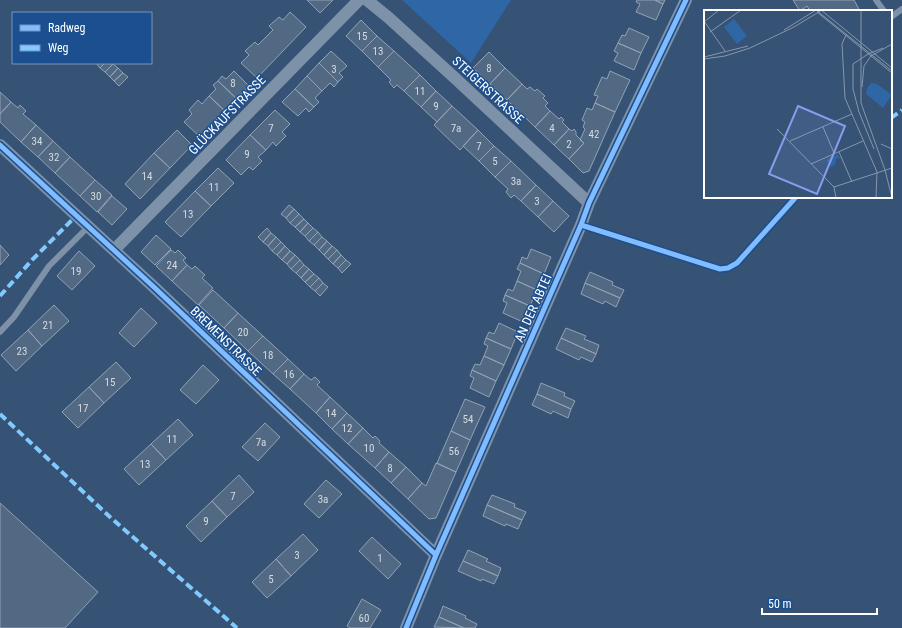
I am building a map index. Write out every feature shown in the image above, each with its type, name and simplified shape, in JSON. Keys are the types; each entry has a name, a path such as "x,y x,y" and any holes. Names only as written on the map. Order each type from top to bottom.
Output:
{"street":[{"name":"GLÜCKAUFSTRASSE","path":"114,250 360,0"},
{"name":"STEIGERSTRASSE","path":"367,0 456,79 589,203"},
{"name":"AN DER ABTEI","path":"406,628 436,555 578,232 589,203 686,0"},
{"name":"BREMENSTRASSE","path":"0,145 89,226 436,555"}],"lane":[{"path":"876,0 883,10"},
{"path":"892,16 902,9"},
{"path":"0,332 14,317 49,266 89,226"}],"shaded area":[{"path":"402,0 511,0 471,63"}],"building":[{"path":"307,0 333,0 320,13"},
{"path":"637,0 655,0 663,4 656,20 636,12 640,4 636,2"},
{"path":"655,0 665,0 663,4"},
{"path":"793,0 854,0 859,10 809,10 807,6 799,10"},
{"path":"290,12 306,27 257,78 241,63 249,55 245,51 255,42 258,45 273,30 269,26 279,17 283,20"},
{"path":"361,20 377,36 362,51 346,36"},
{"path":"629,28 649,37 641,53 618,43 622,35 625,36"},
{"path":"377,36 394,51 378,67 362,51"},
{"path":"618,43 641,53 634,70 614,61 618,53 614,51"},
{"path":"331,51 347,66 339,73 343,77 338,82 319,63"},
{"path":"394,51 420,75 404,91 397,85 394,88 389,82 391,80 378,67"},
{"path":"489,52 505,68 490,84 473,68"},
{"path":"319,63 338,82 334,87 330,83 322,91 307,76"},
{"path":"97,64 104,64 100,68"},
{"path":"104,64 113,64 105,72 100,68"},
{"path":"113,64 118,68 110,77 105,72"},
{"path":"118,68 123,73 114,81 110,77"},
{"path":"505,68 522,84 507,100 490,84"},
{"path":"234,71 249,86 237,99 218,81 222,76 226,79"},
{"path":"610,71 630,80 615,112 595,103 598,96 594,95 602,77 607,79"},
{"path":"123,73 128,77 119,86 114,81"},
{"path":"420,75 436,91 421,107 404,91"},
{"path":"307,76 322,91 315,98 319,102 314,107 295,89"},
{"path":"218,81 237,99 225,111 209,96 216,89 213,85"},
{"path":"522,84 527,89 530,87 535,91 537,89 545,96 543,98 548,103 545,106 550,111 535,127 507,100"},
{"path":"295,89 314,107 309,112 306,108 298,116 282,102"},
{"path":"436,91 452,106 437,122 421,107"},
{"path":"0,92 11,102 0,114"},
{"path":"209,96 225,111 200,137 184,122 192,114 189,110 198,100 202,104"},
{"path":"11,102 18,108 20,105 26,111 23,114 36,125 21,142 0,122 0,114"},
{"path":"595,103 615,112 589,171 583,173 569,159 584,143 580,140 585,129 583,127 585,122 582,120 587,108 592,110"},
{"path":"452,106 478,130 460,150 434,125"},
{"path":"275,110 290,124 282,132 286,136 276,146 273,142 266,150 250,135"},
{"path":"550,111 559,119 561,117 564,120 562,122 569,129 554,145 535,127"},
{"path":"36,125 53,141 38,157 21,142"},
{"path":"569,129 572,131 574,129 576,135 584,143 569,159 554,145"},
{"path":"177,130 192,145 170,168 154,153"},
{"path":"478,130 494,146 479,161 463,146"},
{"path":"250,135 266,150 258,157 262,161 253,170 249,167 241,175 226,160"},
{"path":"53,141 70,157 55,173 38,157"},
{"path":"494,146 511,161 495,177 479,161"},
{"path":"154,153 170,168 140,199 125,184"},
{"path":"70,157 95,180 80,196 55,173"},
{"path":"511,161 536,185 521,201 514,195 511,198 506,192 508,189 495,177"},
{"path":"218,168 234,183 211,206 195,191"},
{"path":"95,180 112,195 97,212 80,196"},
{"path":"536,185 553,201 538,217 521,201"},
{"path":"195,191 211,206 181,237 165,222"},
{"path":"112,196 127,209 112,225 98,212"},
{"path":"553,201 569,216 554,232 538,217"},
{"path":"289,205 294,209 286,218 281,214"},
{"path":"294,209 299,214 290,223 286,218"},
{"path":"299,214 304,219 295,227 290,223"},
{"path":"304,219 308,223 300,232 295,227"},
{"path":"308,223 313,228 305,236 300,232"},
{"path":"267,228 271,233 263,242 258,237"},
{"path":"313,228 318,232 309,241 305,236"},
{"path":"318,232 322,237 314,245 309,241"},
{"path":"271,233 276,237 268,246 263,242"},
{"path":"156,235 171,249 155,265 141,252"},
{"path":"276,237 281,242 272,251 268,246"},
{"path":"322,237 327,241 319,250 314,245"},
{"path":"327,241 332,246 324,255 319,250"},
{"path":"281,242 285,246 277,255 272,251"},
{"path":"0,245 9,255 0,265"},
{"path":"285,246 290,251 282,260 277,255"},
{"path":"332,246 337,250 328,259 324,255"},
{"path":"531,249 551,257 544,274 520,263 522,257 527,259"},
{"path":"171,250 175,253 178,250 186,258 183,260 187,265 172,281 156,266"},
{"path":"337,250 341,255 333,264 328,259"},
{"path":"79,251 95,266 72,290 57,276"},
{"path":"290,251 295,255 287,264 282,260"},
{"path":"295,255 300,260 291,269 287,264"},
{"path":"341,255 346,260 338,268 333,264"},
{"path":"300,260 304,265 296,273 291,269"},
{"path":"346,260 351,264 342,273 338,268"},
{"path":"520,263 544,274 537,290 517,281 521,271 517,269"},
{"path":"187,265 192,269 195,266 205,275 202,278 213,288 198,305 172,281"},
{"path":"304,265 309,269 301,278 296,273"},
{"path":"309,269 314,274 305,282 301,278"},
{"path":"590,272 613,282 612,285 624,290 620,298 585,283"},
{"path":"314,274 319,278 310,287 305,282"},
{"path":"319,278 323,283 315,291 310,287"},
{"path":"517,281 537,290 530,306 505,295 508,289 513,291"},
{"path":"323,283 328,287 320,296 315,291"},
{"path":"585,283 620,298 616,307 605,301 603,304 581,294"},
{"path":"213,290 238,313 224,328 199,305"},
{"path":"505,295 530,306 523,322 503,313 507,303 503,301"},
{"path":"54,305 69,321 42,346 28,330"},
{"path":"141,308 157,323 134,347 119,333"},
{"path":"238,313 263,336 248,351 224,328"},
{"path":"499,323 518,332 511,349 486,338 489,332 494,334"},
{"path":"566,328 586,336 584,339 599,345 596,354 561,338"},
{"path":"28,330 42,346 16,371 1,355"},
{"path":"263,336 288,359 273,374 248,351"},
{"path":"486,338 511,349 504,365 484,356 488,346 484,344"},
{"path":"561,338 596,354 592,362 581,357 579,360 556,349"},
{"path":"484,356 504,365 496,381 472,370 475,364 480,365"},
{"path":"288,359 304,374 290,389 273,374"},
{"path":"116,362 131,378 104,403 89,387"},
{"path":"203,365 219,380 196,404 180,390"},
{"path":"472,370 496,381 489,397 470,388 474,378 470,376"},
{"path":"304,374 311,380 315,377 320,382 317,385 330,397 316,413 290,389"},
{"path":"541,383 565,393 564,396 575,401 571,409 537,394"},
{"path":"89,387 104,403 78,428 62,412"},
{"path":"537,394 571,409 568,418 553,411 551,414 532,405"},
{"path":"330,397 347,413 332,429 316,413"},
{"path":"465,399 485,407 470,440 451,431"},
{"path":"347,413 363,428 348,444 332,429"},
{"path":"178,419 193,435 166,460 151,444"},
{"path":"265,423 280,437 258,461 242,447"},
{"path":"363,428 373,438 375,436 380,441 379,443 389,452 375,468 348,444"},
{"path":"451,431 470,440 456,472 437,463"},
{"path":"151,444 166,460 139,485 124,469"},
{"path":"389,452 406,467 391,483 375,468"},
{"path":"436,463 456,472 436,518 429,519 408,499 422,483 426,486"},
{"path":"406,467 422,483 408,499 391,483"},
{"path":"239,475 254,492 227,517 212,501"},
{"path":"326,480 342,494 319,518 304,504"},
{"path":"492,495 515,504 514,507 526,512 522,520 487,505"},
{"path":"212,501 227,517 201,542 186,526"},
{"path":"0,503 98,592 65,628 0,628"},
{"path":"487,505 522,520 518,529 506,524 505,526 483,516"},
{"path":"303,534 318,550 291,576 276,559"},
{"path":"372,537 401,564 388,579 359,551"},
{"path":"468,550 488,559 486,561 501,568 498,576 463,561"},
{"path":"276,559 291,576 267,598 252,582"},
{"path":"463,561 498,576 494,584 482,579 481,581 458,571"},
{"path":"362,599 381,610 370,628 350,628 347,626"},
{"path":"443,606 466,616 465,618 477,624 475,628 464,628 439,617"},
{"path":"439,617 464,628 434,627"}],"marked path":[{"path":"892,117 902,110"},
{"path":"0,296 32,260 77,215"},
{"path":"0,414 110,517 237,628"}],"cycle path":[{"path":"406,628 436,555 581,225 589,203 686,0"},
{"path":"0,145 156,289 436,555"},
{"path":"581,225 720,269 728,268 737,263 795,198"}]}
